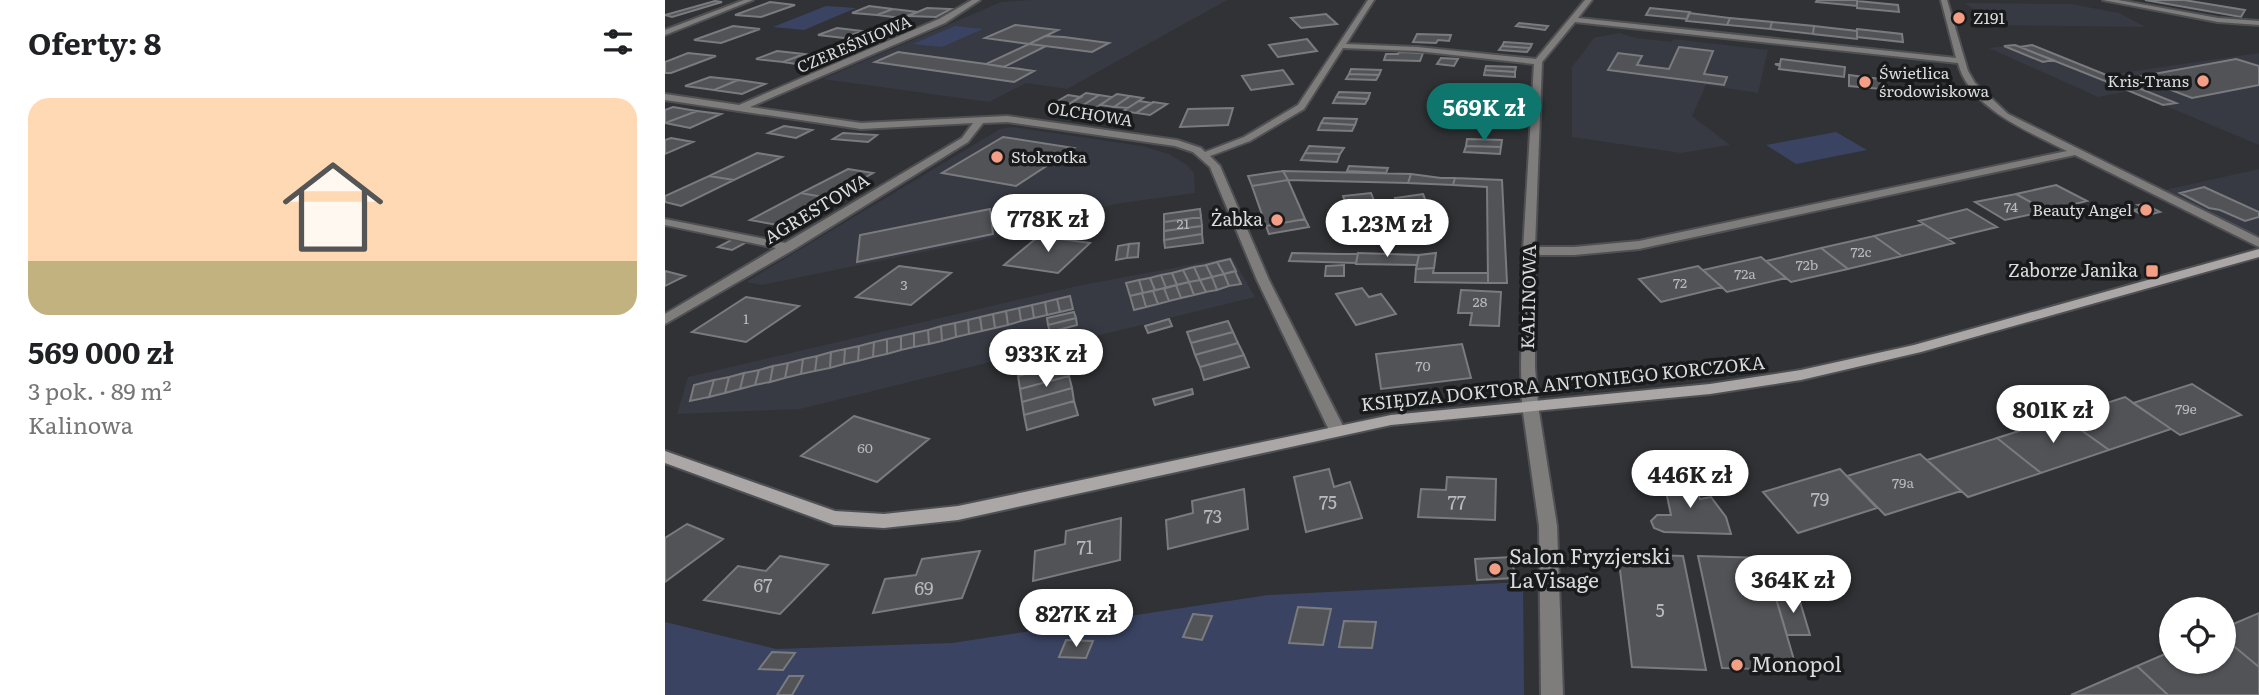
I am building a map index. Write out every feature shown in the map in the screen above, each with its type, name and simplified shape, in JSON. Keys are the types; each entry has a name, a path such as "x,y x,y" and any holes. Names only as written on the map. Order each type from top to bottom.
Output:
{"street":[{"path":"665,33 750,0"},
{"name":"CZEREŚNIOWA","path":"740,108 925,29 977,0"},
{"path":"1337,430 1263,280 1223,182 1205,155 1247,139 1301,107 1371,0"},
{"path":"1342,46 1417,49 1538,62 1589,0"},
{"path":"1944,0 1961,61 1971,85 2005,116 2259,243"},
{"path":"2106,0 2218,20 2259,23"},
{"path":"1574,20 1961,61"},
{"name":"KALINOWA","path":"1538,62 1529,251 1530,405 1548,526 1552,695"},
{"name":"OLCHOWA","path":"665,97 861,126 1025,120 1177,143 1205,155"},
{"name":"AGRESTOWA","path":"665,320 965,140 980,120"},
{"path":"1529,251 1574,251 1639,245 2076,152"},
{"path":"665,222 789,247"},
{"name":"KSIĘDZA DOKTORA ANTONIEGO KORCZOKA","path":"665,457 834,518 884,521 958,513 1391,420 1710,389 1838,368 2259,253"}],"shaded area":[{"path":"1227,0 1067,89 1026,83 989,102 823,79 1001,2"},
{"path":"1965,3 2071,4 2119,13 2146,27 1996,25"},
{"path":"826,6 856,8 804,30 773,27"},
{"path":"955,26 983,29 942,47 913,44"},
{"path":"1619,33 1672,42 1673,39 1768,50 1758,93 1706,85 1692,116 1730,145 1681,153 1572,137 1572,67 1594,38"},
{"path":"2029,44 2107,75 2259,53 2259,145 2130,91 2098,97 1989,48"},
{"path":"1013,127 1142,146 1169,154 1187,165 1194,173 1195,193 1115,204 1040,228 762,285 746,282 1000,129"},
{"path":"1836,132 1867,150 1796,164 1766,145"},
{"path":"2259,169 2259,234 2254,235 2160,191"},
{"path":"1232,257 1255,297 800,409 677,414 688,377 1077,286"},
{"path":"1523,582 1524,695 665,695 665,622 776,649 952,643 1268,595"}],"building":[{"path":"1857,0 1857,6 1816,2"},
{"path":"2145,0 2184,0 2245,10 2241,17"},
{"path":"715,1 722,2 672,17 665,15"},
{"path":"1857,1 1898,5 1899,12 1857,8"},
{"path":"770,2 795,5 761,17 735,15"},
{"path":"869,6 893,9 877,15 852,13"},
{"path":"927,8 951,9 936,17 908,16"},
{"path":"1650,8 1690,12 1687,19 1646,15"},
{"path":"893,9 918,12 901,18 877,15"},
{"path":"1689,13 1730,18 1727,25 1686,21"},
{"path":"1326,14 1337,24 1301,28 1291,18"},
{"path":"1730,18 1772,22 1770,29 1727,25"},
{"path":"1772,22 1814,26 1813,34 1770,29"},
{"path":"1519,23 1548,26 1545,30 1516,26"},
{"path":"1015,25 1058,30 1029,44 985,38"},
{"path":"733,26 760,29 721,43 694,40"},
{"path":"1814,26 1857,31 1857,39 1813,34"},
{"path":"837,28 862,31 844,38 818,35"},
{"path":"1857,29 1902,34 1903,42 1857,37"},
{"path":"862,31 888,34 870,41 844,38"},
{"path":"1417,34 1451,35 1449,41 1413,42"},
{"path":"1045,36 1109,43 1092,52 1029,44"},
{"path":"1307,39 1317,51 1278,57 1269,45"},
{"path":"1504,42 1532,44 1530,48 1502,46"},
{"path":"1029,44 1046,46 1004,67 986,64"},
{"path":"2015,45 2053,60 2043,62 2004,46"},
{"path":"2032,45 2141,89 2130,91 2020,47"},
{"path":"1502,46 1530,48 1527,52 1499,50"},
{"path":"1679,47 1713,51 1704,74 1727,77 1724,85 1608,70 1618,53 1642,56 1637,65 1669,69"},
{"path":"777,51 804,54 783,62 756,59"},
{"path":"898,52 1034,71 1014,82 875,62"},
{"path":"688,53 716,56 665,73 665,62"},
{"path":"1423,53 1420,61 1384,60 1386,54"},
{"path":"804,54 830,58 810,66 783,62"},
{"path":"1441,58 1458,59 1454,66 1437,64"},
{"path":"1781,59 1845,67 1844,77 1779,69 1780,66 1775,64 1780,64"},
{"name":"Kris-Trans","path":"2236,59 2259,66 2259,85 2192,98 2137,77"},
{"path":"1486,66 1516,67 1515,72 1485,70"},
{"path":"1351,69 1381,70 1379,75 1349,74"},
{"path":"1283,70 1293,84 1251,90 1242,76"},
{"path":"1485,70 1515,72 1515,77 1484,75"},
{"path":"1349,74 1379,75 1376,80 1346,79"},
{"name":"Świetlica środowiskowa","path":"1849,75 1880,79 1881,89 1849,86"},
{"path":"710,77 738,80 714,90 685,86"},
{"path":"738,80 765,84 742,94 714,90"},
{"path":"1477,89 1509,90 1508,95 1476,94"},
{"path":"2141,89 2176,103 2163,105 2129,91"},
{"path":"1339,92 1370,93 1368,99 1336,97"},
{"path":"1086,93 1099,95 1082,106 1069,104"},
{"path":"1117,94 1130,96 1114,107 1100,105"},
{"path":"1476,94 1508,95 1507,101 1475,100"},
{"path":"1068,95 1081,97 1064,107 1051,105"},
{"path":"1099,95 1112,97 1096,108 1082,106"},
{"path":"1130,96 1143,98 1128,108 1114,107"},
{"path":"1336,97 1368,99 1365,104 1333,103"},
{"path":"1139,101 1152,103 1136,113 1123,111"},
{"path":"1153,102 1167,104 1150,115 1136,113"},
{"path":"673,107 697,111 665,123 665,110"},
{"path":"1233,108 1228,125 1180,127 1188,109"},
{"path":"697,111 721,114 690,128 665,123"},
{"path":"1472,113 1506,114 1505,120 1471,119"},
{"path":"1324,118 1357,119 1355,125 1321,123"},
{"path":"1471,119 1505,120 1504,126 1470,125"},
{"path":"1321,123 1355,125 1352,131 1318,130"},
{"path":"784,126 812,130 796,138 768,133"},
{"path":"843,133 877,135 868,142 833,139"},
{"path":"1003,137 1074,148 1016,186 942,173"},
{"path":"671,138 693,142 665,154 665,140"},
{"path":"1467,139 1502,140 1501,147 1466,146"},
{"path":"1309,146 1344,148 1340,154 1305,153"},
{"path":"1466,146 1501,147 1500,154 1464,152"},
{"path":"757,153 782,157 734,180 709,176"},
{"path":"1305,153 1340,154 1337,162 1301,160"},
{"path":"1349,166 1388,168 1386,173 1347,171"},
{"path":"848,169 873,173 828,198 801,193"},
{"path":"1283,171 1288,180 1252,186 1248,176"},
{"path":"1283,171 1411,174 1408,183 1288,180"},
{"path":"1411,174 1455,178 1453,185 1408,183"},
{"path":"709,176 734,180 681,206 665,202 665,196"},
{"path":"1455,178 1502,180 1507,283 1488,283 1487,187 1453,185"},
{"path":"1288,180 1305,219 1266,226 1252,186"},
{"path":"2056,185 2087,201 2047,211 2016,194"},
{"path":"2204,187 2259,212 2259,217 2245,221 2209,208 2180,193"},
{"path":"801,193 828,198 778,225 750,220"},
{"path":"1371,193 1389,238 1359,242 1343,196"},
{"path":"1423,194 1438,230 1408,234 1395,198"},
{"path":"2016,194 2047,211 2005,220 1975,202"},
{"path":"2144,204 2160,212 2144,216 2133,210 2144,208 2138,205"},
{"path":"990,209 993,234 857,262 860,235"},
{"path":"1200,209 1201,217 1164,222 1164,214"},
{"path":"1967,209 1997,227 1948,239 1919,221"},
{"path":"1201,217 1202,226 1164,231 1164,222"},
{"path":"1305,219 1309,227 1269,234 1266,226"},
{"path":"1924,224 1954,243 1902,256 1874,236"},
{"path":"1202,226 1202,234 1164,240 1164,231"},
{"path":"1202,234 1203,243 1165,248 1164,240"},
{"path":"1039,236 1090,243 1058,273 1004,265"},
{"path":"1874,236 1902,256 1848,269 1821,248"},
{"path":"735,238 749,241 732,250 718,247"},
{"path":"1139,243 1138,257 1127,258 1129,244"},
{"path":"1129,244 1127,258 1116,260 1118,246"},
{"path":"1821,248 1848,269 1791,282 1766,261"},
{"path":"1292,253 1358,254 1356,263 1289,261"},
{"path":"1358,253 1419,255 1417,265 1356,264"},
{"path":"1436,253 1434,268 1416,269 1419,255"},
{"path":"1761,257 1786,278 1727,292 1703,270"},
{"path":"1230,259 1236,271 1224,274 1217,262"},
{"path":"1217,262 1224,274 1212,277 1206,265"},
{"path":"1206,265 1212,277 1200,280 1194,267"},
{"path":"1344,265 1344,276 1325,276 1326,266"},
{"path":"899,266 951,273 911,305 856,297"},
{"path":"1698,266 1722,287 1661,302 1639,279"},
{"path":"1194,267 1200,280 1189,282 1183,270"},
{"path":"1434,268 1433,273 1488,273 1488,283 1415,282 1416,269"},
{"path":"1183,270 1189,282 1177,285 1172,273"},
{"path":"665,271 685,276 665,286"},
{"path":"1235,271 1241,284 1229,286 1224,274"},
{"path":"1172,273 1177,285 1166,288 1161,275"},
{"path":"1224,274 1229,286 1217,290 1212,277"},
{"path":"1161,275 1166,288 1155,290 1150,278"},
{"path":"1212,277 1217,290 1206,292 1200,280"},
{"path":"1150,278 1155,290 1143,293 1139,280"},
{"path":"1139,280 1143,293 1130,296 1126,283"},
{"path":"1200,280 1206,292 1194,295 1189,282"},
{"path":"1189,282 1194,295 1181,298 1176,285"},
{"path":"1176,285 1181,298 1169,301 1164,288"},
{"path":"1164,288 1169,301 1158,304 1153,291"},
{"path":"1362,288 1369,297 1381,294 1396,314 1356,325 1336,294"},
{"path":"1461,290 1501,292 1499,326 1470,325 1472,313 1458,313"},
{"path":"1153,291 1158,304 1146,307 1142,293"},
{"path":"1142,293 1146,307 1134,310 1130,296"},
{"path":"1070,296 1073,309 1060,312 1057,299"},
{"path":"746,297 799,306 746,342 692,332"},
{"path":"1057,299 1060,312 1047,315 1045,302"},
{"path":"1045,302 1047,315 1034,318 1032,305"},
{"path":"1032,305 1034,318 1021,321 1019,308"},
{"path":"1019,308 1021,321 1008,325 1006,311"},
{"path":"1006,311 1008,325 995,328 993,314"},
{"path":"1074,312 1076,318 1048,325 1047,318"},
{"path":"993,314 995,328 982,331 980,317"},
{"path":"980,317 982,331 969,334 968,320"},
{"path":"1076,318 1077,325 1050,332 1048,325"},
{"path":"1169,319 1172,326 1148,333 1145,326"},
{"path":"968,320 969,334 956,337 955,323"},
{"path":"1228,321 1233,332 1191,343 1187,332"},
{"path":"955,323 956,337 942,341 941,326"},
{"path":"941,326 942,341 929,344 928,330"},
{"path":"928,330 929,344 914,347 914,333"},
{"path":"1233,332 1238,343 1195,355 1191,343"},
{"path":"914,333 914,347 901,350 901,336"},
{"path":"901,336 901,350 887,354 887,339"},
{"path":"887,339 887,354 873,357 874,342"},
{"path":"874,342 873,357 858,361 859,346"},
{"path":"1238,343 1244,355 1200,367 1195,355"},
{"path":"1462,344 1471,378 1381,389 1376,354"},
{"path":"859,346 858,361 844,364 845,349"},
{"path":"845,349 844,364 830,368 831,352"},
{"path":"831,352 830,368 815,371 817,356"},
{"path":"1244,355 1249,367 1204,380 1200,367"},
{"path":"817,356 815,371 801,374 803,359"},
{"path":"1063,356 1064,361 1045,366 1044,361"},
{"path":"803,359 801,374 785,378 788,363"},
{"path":"788,363 785,378 770,382 773,366"},
{"path":"1066,363 1069,376 1020,389 1018,376"},
{"path":"773,366 770,382 755,385 759,370"},
{"path":"759,370 755,385 740,389 744,373"},
{"path":"744,373 740,389 725,393 729,377"},
{"path":"1069,376 1072,388 1022,402 1020,389"},
{"path":"729,377 725,393 709,397 714,380"},
{"path":"714,380 709,397 690,401 694,385"},
{"path":"2192,384 2241,415 2180,435 2133,403"},
{"path":"1072,388 1074,401 1024,415 1022,402"},
{"path":"1192,389 1193,394 1155,405 1153,399"},
{"path":"2125,397 2171,429 2109,450 2063,417"},
{"path":"1074,401 1078,415 1027,430 1024,415"},
{"path":"854,416 929,439 877,482 801,456"},
{"path":"2063,417 2109,450 2041,473 1997,438"},
{"path":"1997,438 2041,473 1968,497 1927,460"},
{"path":"1920,454 1961,491 1885,515 1847,476"},
{"path":"1329,469 1334,487 1350,482 1362,518 1306,532 1294,477"},
{"path":"1840,469 1877,508 1798,533 1763,492"},
{"path":"1663,475 1693,476 1700,499 1711,497 1726,517 1731,534 1664,532 1654,528 1651,521 1657,515 1671,515 1661,484 1665,484"},
{"path":"1447,477 1496,479 1495,520 1418,517 1421,489 1446,490"},
{"path":"1244,489 1248,529 1168,549 1166,520 1193,513 1192,501"},
{"path":"1121,518 1120,560 1033,581 1035,551 1065,544 1066,531"},
{"path":"687,524 723,539 665,582 665,538"},
{"path":"980,551 962,598 873,613 885,579 916,575 922,559"},
{"path":"1618,554 1683,556 1706,670 1632,667"},
{"path":"780,556 828,565 780,614 704,600 738,566 766,571"},
{"path":"1698,556 1764,558 1797,670 1722,668"},
{"name":"Salon Fryzjerski LaVisage","path":"1512,557 1515,578 1477,580 1475,559"},
{"path":"1775,595 1798,595 1810,635 1787,635"},
{"path":"1298,607 1331,609 1323,645 1289,643"},
{"path":"2259,613 2259,667 2236,648 2236,623"},
{"path":"1193,614 1212,616 1202,640 1183,637"},
{"path":"1344,621 1376,622 1372,648 1339,647"},
{"path":"1066,640 1093,641 1086,658 1059,657"},
{"path":"2236,648 2259,667 2259,695 2168,695 2137,666 2159,657 2159,674 2236,674"},
{"path":"772,652 795,653 783,670 759,669"},
{"path":"2137,666 2168,695 2071,695"},
{"path":"789,676 803,676 792,695 777,695"}],"place":[{"name":"Z191","path":"1959,18"},
{"name":"Kris-Trans","path":"2203,81"},
{"name":"Świetlica środowiskowa","path":"1865,82"},
{"name":"Stokrotka","path":"997,157"},
{"name":"Beauty Angel","path":"2146,210"},
{"name":"Żabka","path":"1277,220"},
{"name":"Zaborze Janika","path":"2152,271"},
{"name":"Salon Fryzjerski LaVisage","path":"1495,569"},
{"name":"Monopol","path":"1737,665"}]}
